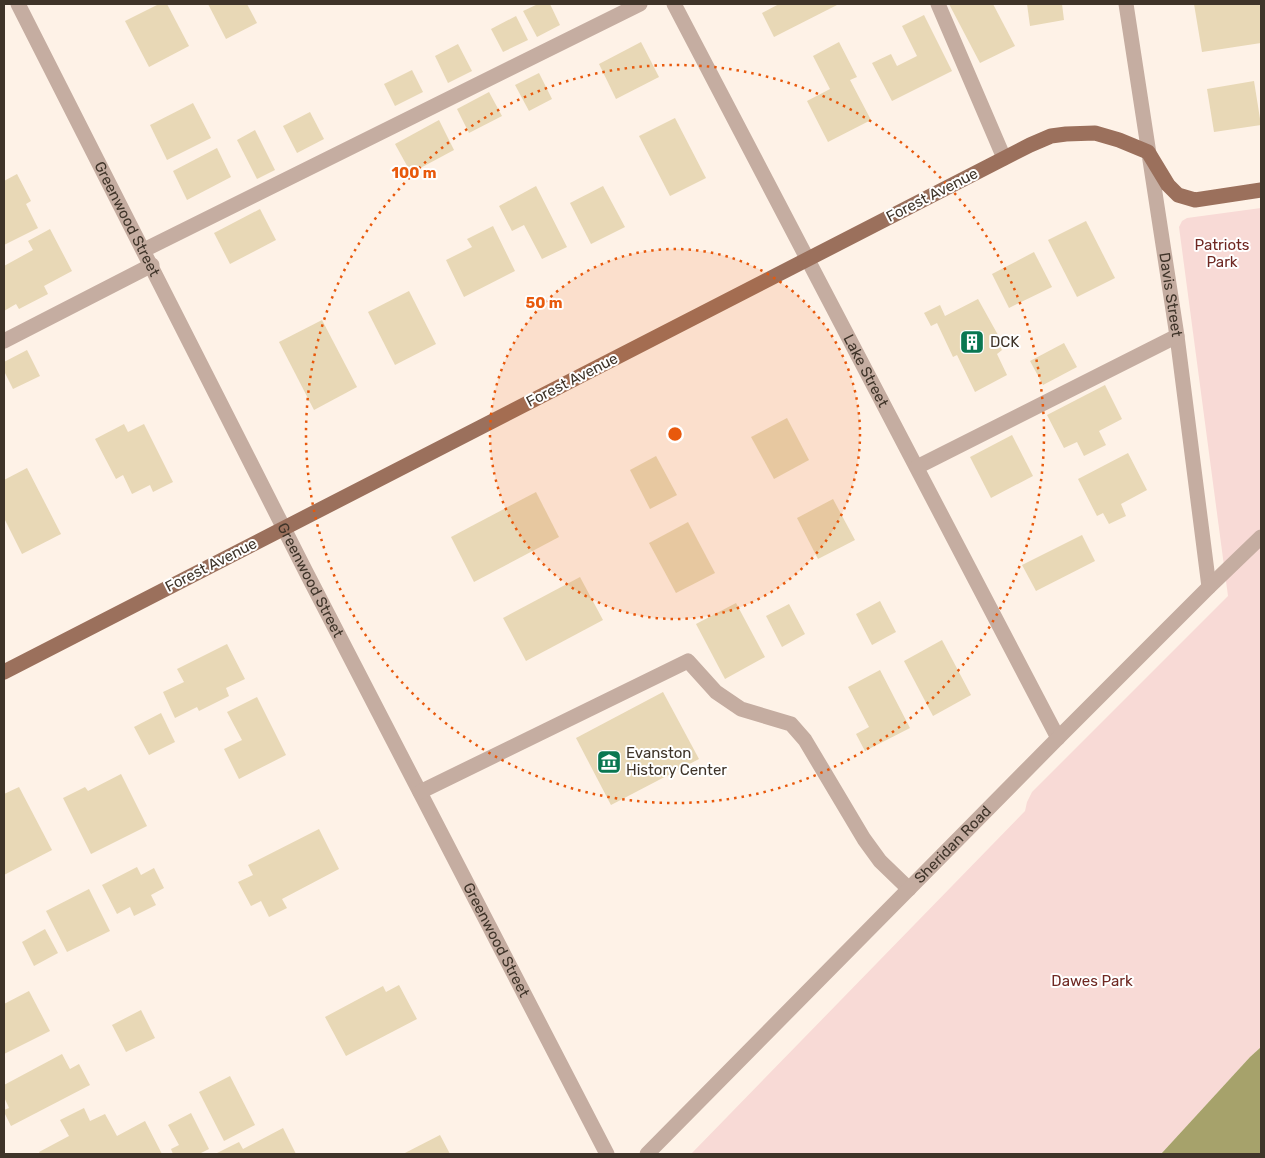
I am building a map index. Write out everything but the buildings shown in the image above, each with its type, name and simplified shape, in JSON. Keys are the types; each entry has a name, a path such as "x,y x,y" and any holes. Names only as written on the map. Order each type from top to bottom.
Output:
{"main road":[{"name":"Forest Avenue","path":"4,672 1004,158 1051,136 1095,133 1119,140 1148,152"},
{"path":"1148,152 1168,185 1178,195 1195,200 1261,190"}],"street":[{"name":"Greenwood Street","path":"18,4 284,528 607,1154"},
{"path":"144,250 640,4"},
{"name":"Lake Street","path":"674,4 1058,738"},
{"path":"938,4 1004,158"},
{"name":"Davis Street","path":"1126,4 1177,336 1209,587"},
{"path":"4,341 152,265"},
{"path":"917,467 1177,336"},
{"name":"Sheridan Road","path":"647,1154 1058,738 1261,537"},
{"path":"420,792 688,661 716,692 741,709 792,724 805,740 864,839 880,861 909,889"}],"green space":[{"name":"Dawes Park","path":"1261,208 1261,1047 1161,1154 691,1154 1025,811 1032,792 1228,596 1179,227 1182,221 1187,218"}],"shaded area":[{"path":"1261,1047 1261,1154 1161,1154 1250,1057"}],"place":[{"name":"DCK","path":"972,342"},
{"name":"Evanston History Center","path":"609,762"}],"park label":[{"name":"Patriots Park","path":"1222,254"}]}
